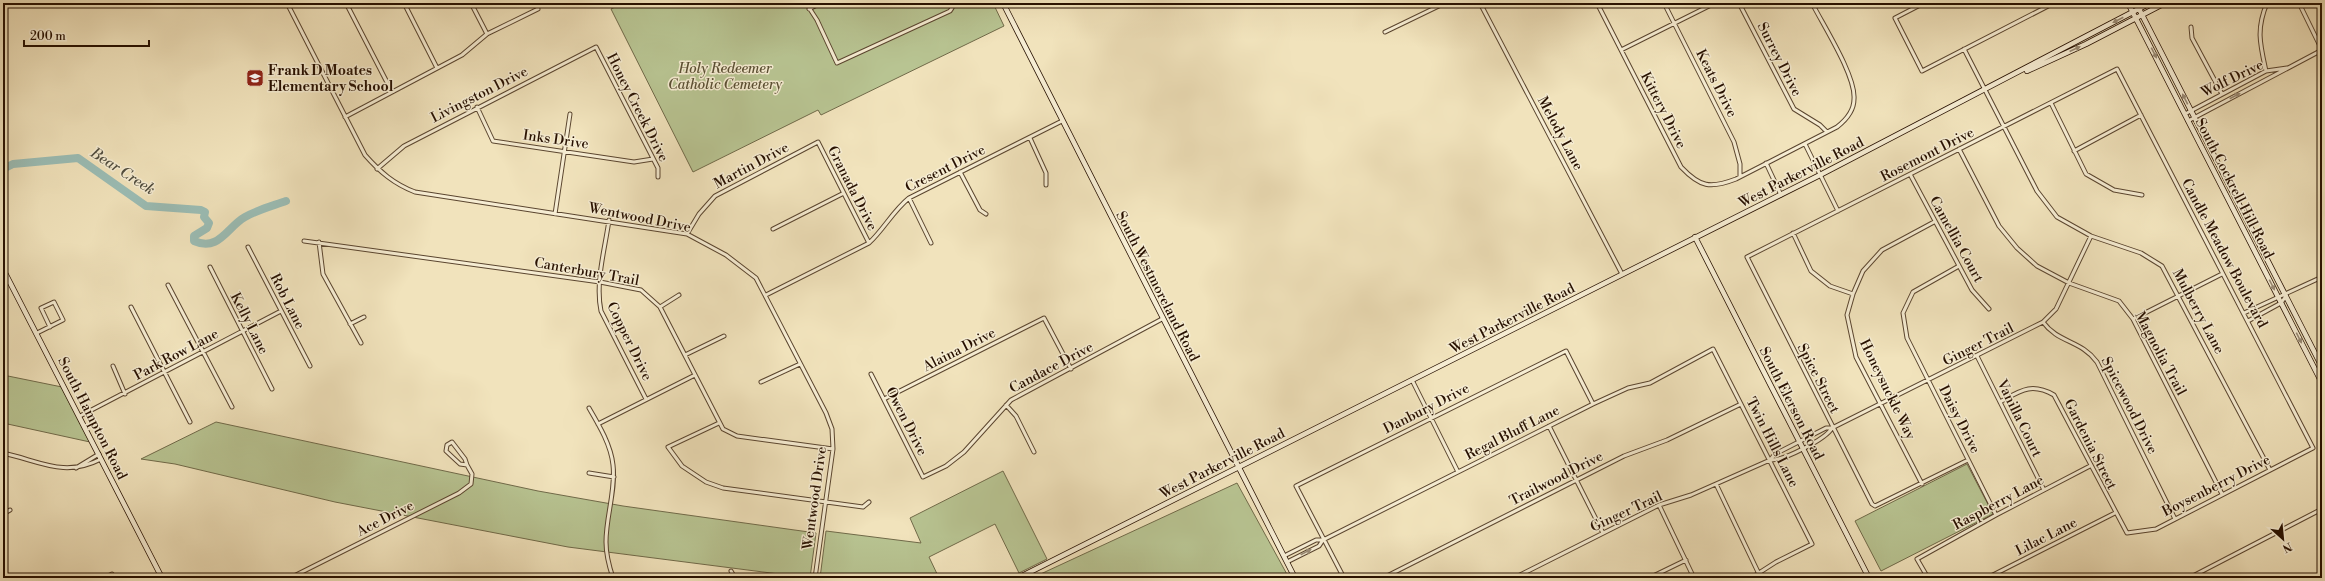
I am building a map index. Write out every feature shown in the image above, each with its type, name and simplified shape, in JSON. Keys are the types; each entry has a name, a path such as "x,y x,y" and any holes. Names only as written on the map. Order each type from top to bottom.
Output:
{"main road":[{"name":"South Westmoreland Road","path":"1003,3 1162,319 1295,578"},
{"name":"South Cockrell Hill Road","path":"2128,3 2322,383"},
{"name":"South Cockrell Hill Road","path":"2136,3 2322,367"},
{"name":"West Parkerville Road","path":"1018,578 1694,237 1820,176 2014,76 2150,3"},
{"name":"West Parkerville Road","path":"2014,76 2086,44 2165,3"},
{"path":"2230,202 2236,199"},
{"name":"South Elerson Road","path":"1694,237 1869,578"},
{"name":"South Hampton Road","path":"3,269 80,416 162,578"}],"street":[{"name":"Wentwood Drive","path":"287,3 365,155 377,169 400,186 415,192 555,214 609,220 687,234 726,255 749,271 756,278 826,413 832,429 833,449 815,578"},
{"path":"346,3 392,92"},
{"path":"404,3 437,68"},
{"path":"471,3 487,34"},
{"path":"345,116 462,55 487,34 538,8 536,3"},
{"path":"806,3 817,20 837,63 950,11 950,3"},
{"path":"809,9 820,3"},
{"path":"1385,32 1445,3"},
{"name":"Melody Lane","path":"1480,3 1622,274"},
{"name":"Kittery Drive","path":"1597,3 1680,167 1694,181 1708,186 1723,184 1740,176 1827,132 1846,120 1854,100 1854,90 1846,69 1812,3"},
{"name":"Keats Drive","path":"1664,3 1734,142 1740,164 1740,176"},
{"path":"1621,50 1715,3"},
{"name":"Surrey Drive","path":"1739,3 1794,109 1827,132"},
{"path":"1924,3 1895,18 1922,71 2054,3"},
{"path":"2266,71 2258,38 2262,16 2267,3"},
{"path":"2299,3 2322,50"},
{"path":"2191,27 2192,38 2222,94"},
{"name":"Livingston Drive","path":"377,169 404,146 477,107 596,47"},
{"name":"Honey Creek Drive","path":"596,47 658,168 658,177"},
{"name":"Mulberry Lane","path":"1964,49 2005,126 2037,191 2057,216 2091,236 2141,253 2162,266 2270,470"},
{"name":"Wolf Drive","path":"2188,121 2322,50"},
{"name":"Wolf Drive","path":"2185,114 2266,71 2290,67"},
{"name":"Rosemont Drive","path":"1747,257 1911,176 1959,149 2117,69"},
{"name":"Candle Meadow Boulevard","path":"2117,69 2313,448"},
{"path":"2051,103 2086,174 2114,190 2142,195"},
{"name":"Inks Drive","path":"477,107 493,141 634,162 653,159"},
{"path":"555,214 570,114"},
{"path":"2074,151 2141,115"},
{"name":"Cresent Drive","path":"766,295 869,243 882,232 901,204 909,198 1062,122"},
{"path":"1030,138 1046,173 1046,185"},
{"name":"Granada Drive","path":"818,142 842,194 869,243"},
{"name":"Martin Drive","path":"687,234 699,214 715,196 818,142"},
{"path":"1804,144 1838,211"},
{"name":"Magnolia Trail","path":"1959,149 2000,226 2017,248 2037,266 2069,283 2119,301 2133,319 2222,494"},
{"path":"1766,163 1782,195"},
{"path":"960,172 980,210 986,214"},
{"name":"Camellia Court","path":"1911,176 1934,222 1972,290 1989,309"},
{"path":"773,229 842,194"},
{"path":"909,198 931,243"},
{"name":"Copper Drive","path":"609,220 600,282 599,299 601,311 646,399"},
{"name":"Honeysuckle Way","path":"1922,484 1856,356 1847,315 1853,294 1863,271 1882,250 1934,222"},
{"path":"1793,233 1811,271 1830,286 1853,294"},
{"name":"Ginger Trail","path":"1514,578 1659,505 1691,495 1770,460 1775,454 1826,428 1832,428 2043,322 2056,310 2091,236"},
{"name":"Canterbury Trail","path":"304,241 600,282 641,290 660,307 723,429 737,436 833,449"},
{"path":"319,242 323,274 361,343"},
{"name":"Rob Lane","path":"248,246 310,366"},
{"name":"Spice Street","path":"1747,257 1832,428 1872,504 1875,506 1922,484"},
{"name":"Daisy Drive","path":"1959,266 1913,292 1903,313 1907,338 1996,515"},
{"name":"Kelly Lane","path":"210,267 272,389"},
{"path":"2133,319 2222,274"},
{"path":"2248,321 2281,303 2286,296 2322,277"},
{"path":"168,285 232,406"},
{"path":"660,307 679,296"},
{"path":"2244,314 2278,296 2286,296"},
{"path":"37,334 50,327 63,320 54,302 41,308 50,327"},
{"path":"131,307 190,422"},
{"name":"Park Row Lane","path":"80,416 281,312"},
{"path":"350,324 364,317"},
{"name":"Alaina Drive","path":"884,399 1044,318 1071,369"},
{"name":"Candace Drive","path":"923,477 946,466 964,452 1006,405 1019,395 1071,369 1162,319"},
{"name":"Spicewood Drive","path":"2043,322 2050,332 2082,347 2097,362 2175,519"},
{"path":"685,355 724,336"},
{"name":"Twin Hills Lane","path":"1713,349 1812,544 1758,572"},
{"name":"Regal Bluff Lane","path":"1284,556 1316,540 1323,540 1593,404 1628,388 1650,382 1713,349"},
{"name":"Danbury Drive","path":"1323,540 1296,486 1431,418 1566,351 1593,404"},
{"name":"Vanilla Court","path":"1977,356 2044,490"},
{"path":"761,382 800,364"},
{"path":"113,366 125,394"},
{"name":"Owen Drive","path":"871,374 923,477"},
{"path":"598,424 695,375"},
{"path":"1412,380 1458,472"},
{"name":"Gardenia Street","path":"2000,402 2030,388 2044,389 2054,395 2060,404 2114,513 2127,533"},
{"name":"Trailwood Drive","path":"1383,578 1624,456 1688,430 1741,404"},
{"path":"1006,405 1016,416 1034,452"},
{"path":"589,408 609,448 614,477 606,542 607,561 613,578"},
{"path":"719,423 668,446 682,466 706,482 723,488 863,507 869,502"},
{"path":"1549,426 1603,533"},
{"name":"Ginger Trail","path":"1770,460 1777,461 1829,434 1832,428"},
{"name":"Ace Drive","path":"290,578 459,493 471,484 472,474 465,459 452,442 447,445 446,450 454,460 460,464 467,465"},
{"name":"Boysenberry Drive","path":"2127,533 2156,529 2313,448"},
{"path":"3,453 32,459 57,469 86,467 101,459"},
{"path":"76,468 99,454"},
{"path":"1922,484 1968,460"},
{"name":"Raspberry Lane","path":"1928,578 1917,559 1996,515 2090,466"},
{"path":"589,473 614,477"},
{"path":"1716,484 1758,572 1750,578"},
{"path":"1659,505 1694,578"},
{"path":"2189,578 2322,509"},
{"path":"3,514 10,510"},
{"name":"Lilac Lane","path":"1987,578 2114,513"},
{"path":"1323,540 1344,578"},
{"name":"Regal Bluff Lane","path":"1287,562 1319,546 1323,540"},
{"path":"1649,578 1686,560"},
{"path":"731,570 735,578"},
{"path":"104,578 112,574 115,578"}],"green space":[{"name":"Holy Redeemer Catholic Cemetery","path":"623,3 993,3 1004,26 821,115 818,110 693,172 611,9"},
{"path":"3,375 62,387 90,442 3,423"},
{"path":"216,422 538,491 623,506 816,533 810,578 568,547 335,502 175,464 141,459"},
{"path":"1967,464 1993,514 1881,571 1855,521"},
{"path":"1003,471 1047,559 1019,573 995,524 929,557 939,578 820,578 826,531 921,543 910,518"},
{"path":"1237,483 1289,578 1032,578"}],"waterway":[{"name":"Bear Creek","path":"3,169 13,164 78,158 146,206 201,210 205,212 204,217 209,223 207,228 194,236 194,241 203,244 216,241 245,217 286,201"}],"place":[{"name":"Frank D Moates Elementary School","path":"255,78"}]}
